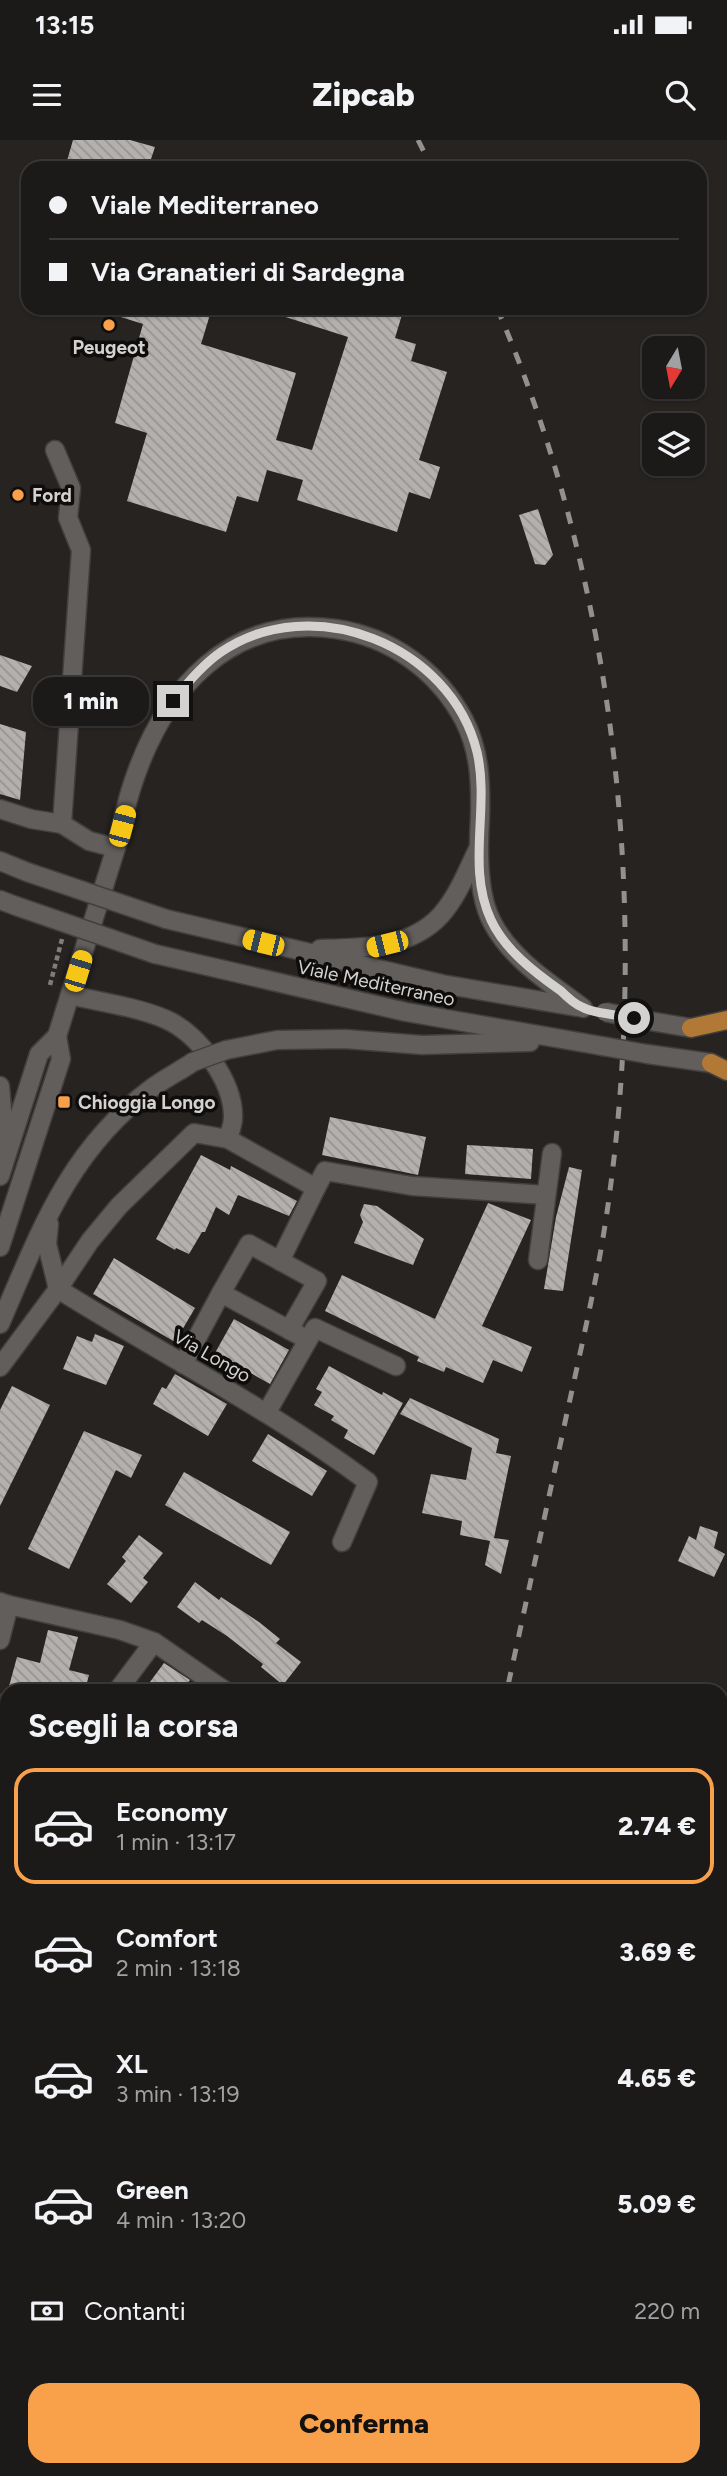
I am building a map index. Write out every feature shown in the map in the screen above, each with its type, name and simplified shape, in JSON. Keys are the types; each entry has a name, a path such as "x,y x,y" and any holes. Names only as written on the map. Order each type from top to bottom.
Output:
{"main road":[{"path":"691,1028 727,1020"},
{"path":"691,1028 727,1034"}],"street":[{"path":"55,450 71,488 68,518 81,550 62,824"},
{"path":"3,1168 39,1054 57,1036 116,848 133,782 158,726 173,701 197,672 222,652 251,637 278,628 312,626 350,631 380,640 414,660 448,693 465,722 477,752 481,788 478,849 484,903 491,922 510,950 583,1008"},
{"path":"0,809 31,819 62,824 89,841 116,848"},
{"path":"287,949 369,948 405,939 425,930 441,915 455,895 478,849"},
{"name":"Viale Mediterraneo","path":"0,861 166,919 287,949 442,984 691,1028"},
{"name":"Viale Mediterraneo","path":"8,903 155,954 406,1012 722,1066"},
{"path":"70,995 164,1018 184,1029 206,1050 225,1082 233,1118 228,1139"},
{"path":"0,1247 61,1059 57,1036"},
{"path":"0,1324 50,1209 84,1154 117,1118 153,1087 193,1062 226,1050 277,1040 345,1039 422,1045 566,1040"},
{"path":"0,1086 3,1168"},
{"path":"0,1367 90,1241 119,1206 194,1133 228,1139 316,1188"},
{"path":"538,1260 552,1153"},
{"path":"280,1261 325,1171 412,1186 546,1195"},
{"path":"50,1209 47,1244 58,1289"},
{"path":"183,1364 249,1244 317,1281 289,1330"},
{"name":"Via Longo","path":"58,1289 267,1412 314,1442 368,1482 342,1542"},
{"path":"221,1293 308,1340"},
{"path":"267,1412 315,1328 396,1366"},
{"path":"0,1640 5,1604 120,1630 154,1642 207,1684"},
{"path":"122,1684 154,1642"}],"building":[{"path":"73,140 130,140 155,147 150,161 67,161"},
{"path":"114,315 210,315 201,344 296,373 276,440 312,450 348,337 279,315 402,315 395,338 416,344 411,361 447,372 419,460 440,467 430,499 409,492 397,532 297,500 303,480 267,470 258,502 237,496 226,532 127,501 147,433 115,423 143,324"},
{"path":"538,509 553,555 545,565 535,564 519,515"},
{"path":"0,655 32,666 17,692 0,686"},
{"path":"0,724 26,732 20,800 0,794"},
{"path":"330,1117 426,1137 418,1175 322,1155"},
{"path":"467,1145 533,1149 531,1179 465,1174"},
{"path":"201,1155 230,1170 231,1166 297,1201 289,1216 238,1195 229,1215 216,1207 205,1232 202,1232 189,1254 176,1248 175,1250 156,1239"},
{"path":"569,1167 582,1170 563,1291 544,1289 556,1217"},
{"path":"488,1203 531,1220 482,1326 532,1347 522,1372 493,1360 483,1383 446,1367 444,1372 417,1361 419,1357 325,1311 342,1275 435,1319"},
{"path":"364,1204 377,1206 424,1239 413,1265 354,1243 363,1222 360,1215"},
{"path":"114,1258 195,1308 175,1342 93,1294"},
{"path":"234,1319 289,1350 270,1384 215,1353"},
{"path":"95,1334 124,1346 106,1385 63,1369 77,1336 92,1342"},
{"path":"329,1366 382,1395 383,1392 403,1403 374,1455 344,1438 348,1430 331,1420 334,1416 314,1405 322,1392 316,1389"},
{"path":"175,1374 227,1404 208,1436 153,1404 162,1387 166,1389"},
{"path":"12,1386 50,1405 0,1506 0,1410"},
{"path":"410,1398 499,1439 496,1453 511,1456 494,1538 509,1540 501,1574 485,1565 490,1541 460,1535 462,1521 422,1513 431,1474 466,1480 472,1448 400,1414"},
{"path":"84,1431 142,1455 131,1478 116,1470 69,1569 28,1549"},
{"path":"268,1434 327,1471 312,1496 252,1461"},
{"path":"184,1472 290,1532 271,1565 165,1505"},
{"path":"700,1526 718,1532 714,1548 725,1554 714,1577 678,1561 689,1536 696,1540"},
{"path":"139,1535 163,1553 143,1578 148,1582 131,1603 107,1584 126,1561 122,1557"},
{"path":"195,1582 219,1600 221,1597 259,1622 280,1639 276,1643 301,1662 282,1684 261,1667 263,1664 227,1636 202,1620 199,1623 177,1607"},
{"path":"48,1630 78,1637 69,1670 89,1675 87,1684 10,1684 17,1657 40,1663"},
{"path":"164,1663 190,1680 187,1684 148,1684"}],"railway":[{"path":"418,140 428,161"},
{"path":"500,315 538,415 571,526 597,640 614,756 623,872 625,989 619,1105 602,1243 508,1684"}],"place":[{"name":"Peugeot","path":"109,325"},
{"name":"Ford","path":"18,495"},
{"name":"Chioggia Longo","path":"64,1102"}],"route":[{"path":"173,701 197,672 222,652 251,637 278,628 312,626 350,631 380,640 414,660 448,693 465,722 477,752 481,788 478,849 484,903 491,922 510,950 583,1008 634,1018"}]}
